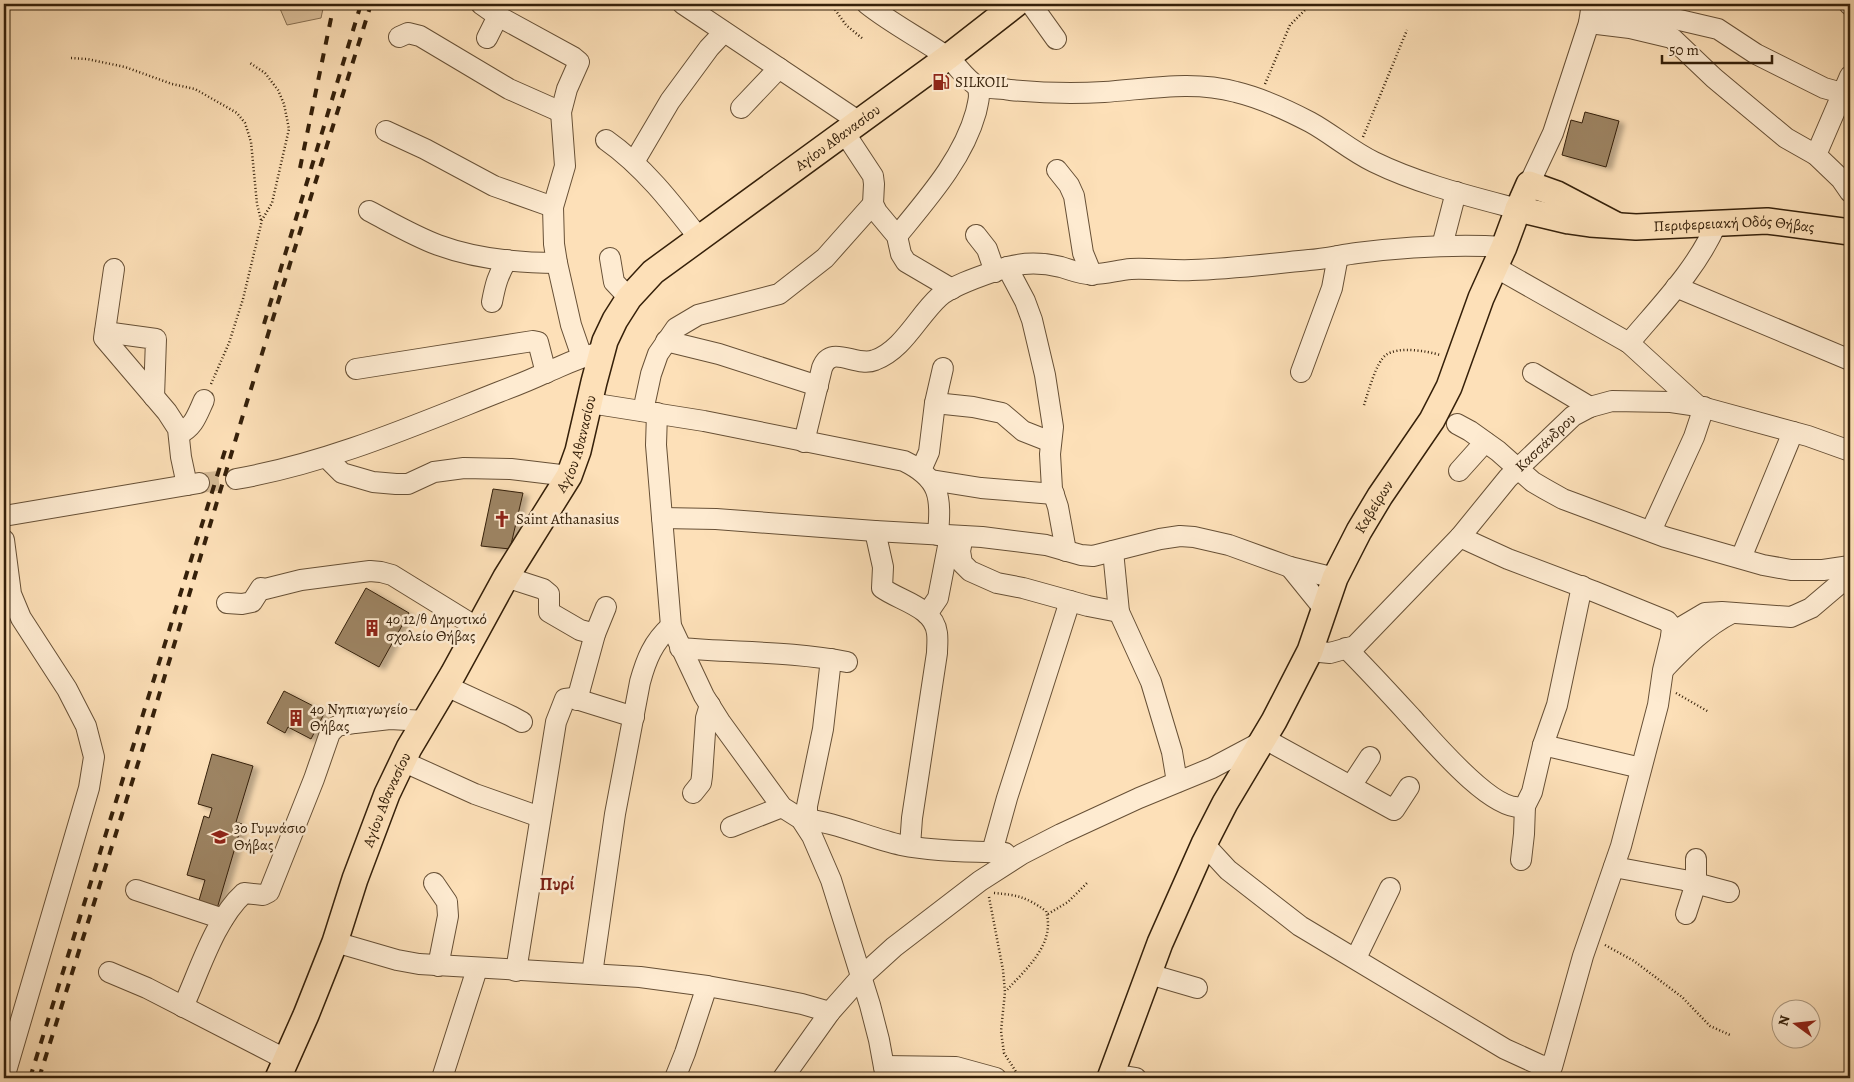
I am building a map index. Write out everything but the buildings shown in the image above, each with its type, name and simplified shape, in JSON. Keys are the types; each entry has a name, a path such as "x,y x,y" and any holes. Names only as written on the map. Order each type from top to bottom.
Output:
{"main road":[{"name":"Αγίου Αθανασίου","path":"282,1069 335,942 355,879 387,794 402,761 506,577 569,476 578,451 590,403 591,354 629,298 653,272 948,57 1016,4"},
{"name":"Καβείρων","path":"1111,1076 1160,944 1204,844 1310,651 1336,578 1359,531 1380,496 1432,420 1449,387 1481,298 1500,257 1529,184"},
{"name":"Περιφερειακή Οδός Θήβας","path":"1529,184 1557,194 1616,225"},
{"name":"Περιφερειακή Οδός Θήβας","path":"1518,209 1569,221 1616,225 1636,226 1768,221 1850,232"}],"street":[{"path":"236,480 290,469 392,435 591,354 571,325 554,244 553,207 565,166 561,112 567,89 579,62 573,56 498,16 481,4"},
{"path":"683,4 779,68 851,127 873,176 873,204 877,212 897,236 901,254 906,262 952,289"},
{"path":"868,4 882,16 948,57 977,86 980,94 971,128 959,154 897,236"},
{"path":"1031,4 1056,39"},
{"path":"1590,11 1671,18 1718,29 1756,54 1824,88 1846,85"},
{"path":"1590,11 1630,28 1672,38 1714,78 1779,132 1816,155 1841,179 1850,192"},
{"path":"1529,184 1553,133 1590,11"},
{"path":"487,38 498,16"},
{"path":"634,162 670,101 724,32"},
{"path":"399,37 408,33 420,36 509,88 561,112"},
{"path":"741,108 779,68"},
{"path":"1816,155 1846,85"},
{"path":"977,86 1019,91 1064,93 1104,92 1168,86 1203,86 1235,92 1259,99 1310,122 1356,152 1394,171 1456,192 1518,209"},
{"path":"386,131 425,149 494,186 553,207"},
{"path":"606,140 634,162 679,212 699,238"},
{"path":"1057,170 1069,185 1074,196 1083,253 1092,275"},
{"path":"1442,246 1456,192"},
{"path":"873,204 825,258 779,294 698,315 676,328 658,354 651,374 650,412 656,445 671,626 680,648 710,706 755,772 782,807 804,820 935,851 1022,854"},
{"path":"369,211 438,245 467,254 533,264 557,263"},
{"path":"1628,343 1676,287 1709,240 1717,222"},
{"path":"976,235 1024,301 1036,337 1052,411 1053,427 1050,473 1066,551"},
{"path":"804,442 825,360 834,356 862,362 874,361 900,342 931,304 941,295 1001,269 1021,263 1062,267 1077,273 1092,275 1132,269 1192,270 1311,260 1405,248 1462,245 1500,257 1628,343 1701,407 1694,437 1651,531"},
{"path":"1301,372 1332,288 1338,256"},
{"path":"610,258 614,282 629,298"},
{"path":"492,302 495,282 507,260"},
{"path":"4,516 193,484 181,457 178,429 160,404 104,338 114,269"},
{"path":"1676,287 1850,360"},
{"path":"105,332 156,339 160,404"},
{"path":"356,369 533,340 538,342 540,347 546,373"},
{"path":"666,341 719,354 818,386"},
{"path":"943,368 935,403 926,475 938,496 940,514 950,536 960,551 962,563 970,570 997,582 1119,612"},
{"path":"1533,373 1590,407"},
{"path":"179,434 188,430 194,423 204,400"},
{"name":"Κασσάνδρου","path":"1310,651 1330,653 1354,646 1460,537 1508,478 1574,416 1590,407 1612,401 1671,402 1701,407 1793,432 1850,451"},
{"path":"590,403 704,421 904,461 926,475 980,488 1054,494"},
{"path":"935,403 973,407 1002,413 1023,431 1051,442"},
{"path":"1457,424 1485,442 1519,468 1533,482 1563,498 1651,531 1763,565 1791,570 1823,570 1850,566"},
{"path":"1741,558 1793,432"},
{"path":"1459,471 1485,442"},
{"path":"327,458 342,473 374,482 396,484 408,484 434,472 464,468 511,469 569,476"},
{"path":"662,518 716,519 950,536 1046,545 1081,555 1093,556 1160,539 1180,536 1194,537 1229,545 1290,568 1336,578"},
{"path":"874,531 882,567 882,588 927,614 934,622 937,632 937,653 912,818 910,846"},
{"path":"927,614 938,598 950,536"},
{"path":"1204,844 1228,870 1300,926 1356,958 1434,1008 1505,1049 1551,1072 1588,940 1621,846 1658,705 1672,627 1667,621 1582,586 1508,559 1460,537"},
{"path":"4,540 11,594 21,618 67,689 86,726 94,757 89,788 4,1078"},
{"path":"1113,551 1119,612 1151,682 1172,752 1177,782"},
{"path":"1290,568 1324,609"},
{"path":"227,603 242,604 252,602 261,588 265,589 301,580 370,571 381,572 392,576 478,628"},
{"path":"1671,638 1683,626 1705,613 1733,612 1790,617 1811,608 1850,575"},
{"path":"506,577 543,588 550,594 549,612 580,630 595,634"},
{"path":"1521,860 1525,806 1532,792 1557,705 1582,586"},
{"path":"992,852 1007,798 1070,601"},
{"path":"577,700 595,634 606,607"},
{"path":"1662,678 1682,650 1718,620 1733,612"},
{"path":"592,974 615,814 646,662 658,639 671,626"},
{"path":"680,648 721,652 761,652 839,661 804,820 832,880 870,1005 885,1072 956,1067 996,1078"},
{"path":"1346,648 1436,746 1468,777 1491,796 1510,806 1520,808 1525,806"},
{"path":"446,686 522,722"},
{"path":"516,971 559,712 565,699 573,698 634,717"},
{"path":"693,793 701,783 706,718 710,706"},
{"path":"183,1007 223,919 233,903 244,894 263,895 270,892 330,733 337,726 356,723 390,719 425,721"},
{"path":"782,1078 830,1012 876,962 980,881 1022,854 1096,817 1212,768 1266,734 1394,810 1409,787"},
{"path":"1544,745 1641,768"},
{"path":"1351,786 1370,757"},
{"path":"402,761 475,794 540,818"},
{"path":"731,827 782,807"},
{"path":"1686,914 1696,883 1696,859"},
{"path":"1614,867 1696,883 1729,892"},
{"path":"434,883 447,902 448,916 438,966"},
{"path":"1356,958 1390,888"},
{"path":"136,890 223,919"},
{"path":"335,942 397,960 438,966 640,977 707,986 802,1004 830,1012"},
{"path":"442,1078 477,969"},
{"path":"108,972 147,988 183,1007 282,1069"},
{"path":"1150,974 1197,988"},
{"path":"675,1078 686,1053 707,986"},
{"path":"1111,1076 1136,1078"}],"path":[{"path":"831,4 846,25 863,39"},
{"path":"1259,99 1270,68 1290,25 1311,4"},
{"path":"1356,152 1407,30"},
{"path":"71,58 87,59 125,67 172,84 194,89 237,113 245,122 251,142 257,204 262,220"},
{"path":"204,400 229,343 243,299 262,220 272,203 289,129 284,104 278,90 265,73 250,63"},
{"path":"1364,405 1381,362 1386,355 1396,351 1410,350 1430,352 1460,360"},
{"path":"1662,678 1685,697 1709,712"},
{"path":"1047,914 1068,902 1088,883"},
{"path":"1005,992 1036,958 1050,924 1046,910 1030,900 1014,894 988,892 997,934 1005,992 1001,1031 1004,1054 1020,1078"},
{"path":"1588,940 1611,947 1634,961 1682,997 1710,1026 1730,1035"}],"shaded area":[{"path":"278,4 324,4 321,18 287,25"}],"tunnel":[{"path":"199,483 236,479"}],"railway":[{"path":"300,168 334,4"},
{"path":"264,324 361,4"},
{"path":"39,1078 151,722 246,405 371,4"},
{"path":"30,1078 227,444"}],"place":[{"name":"SILKOIL","path":"941,82"},
{"name":"Saint Athanasius","path":"502,519"},
{"name":"4ο 12/θ Δημοτικό σχολείο Θήβας","path":"372,628"},
{"name":"4ο Νηπιαγωγείο Θήβας","path":"296,718"},
{"name":"3ο Γυμνάσιο Θήβας","path":"220,837"}],"district":[{"name":"Πυρί","path":"557,884"}]}
